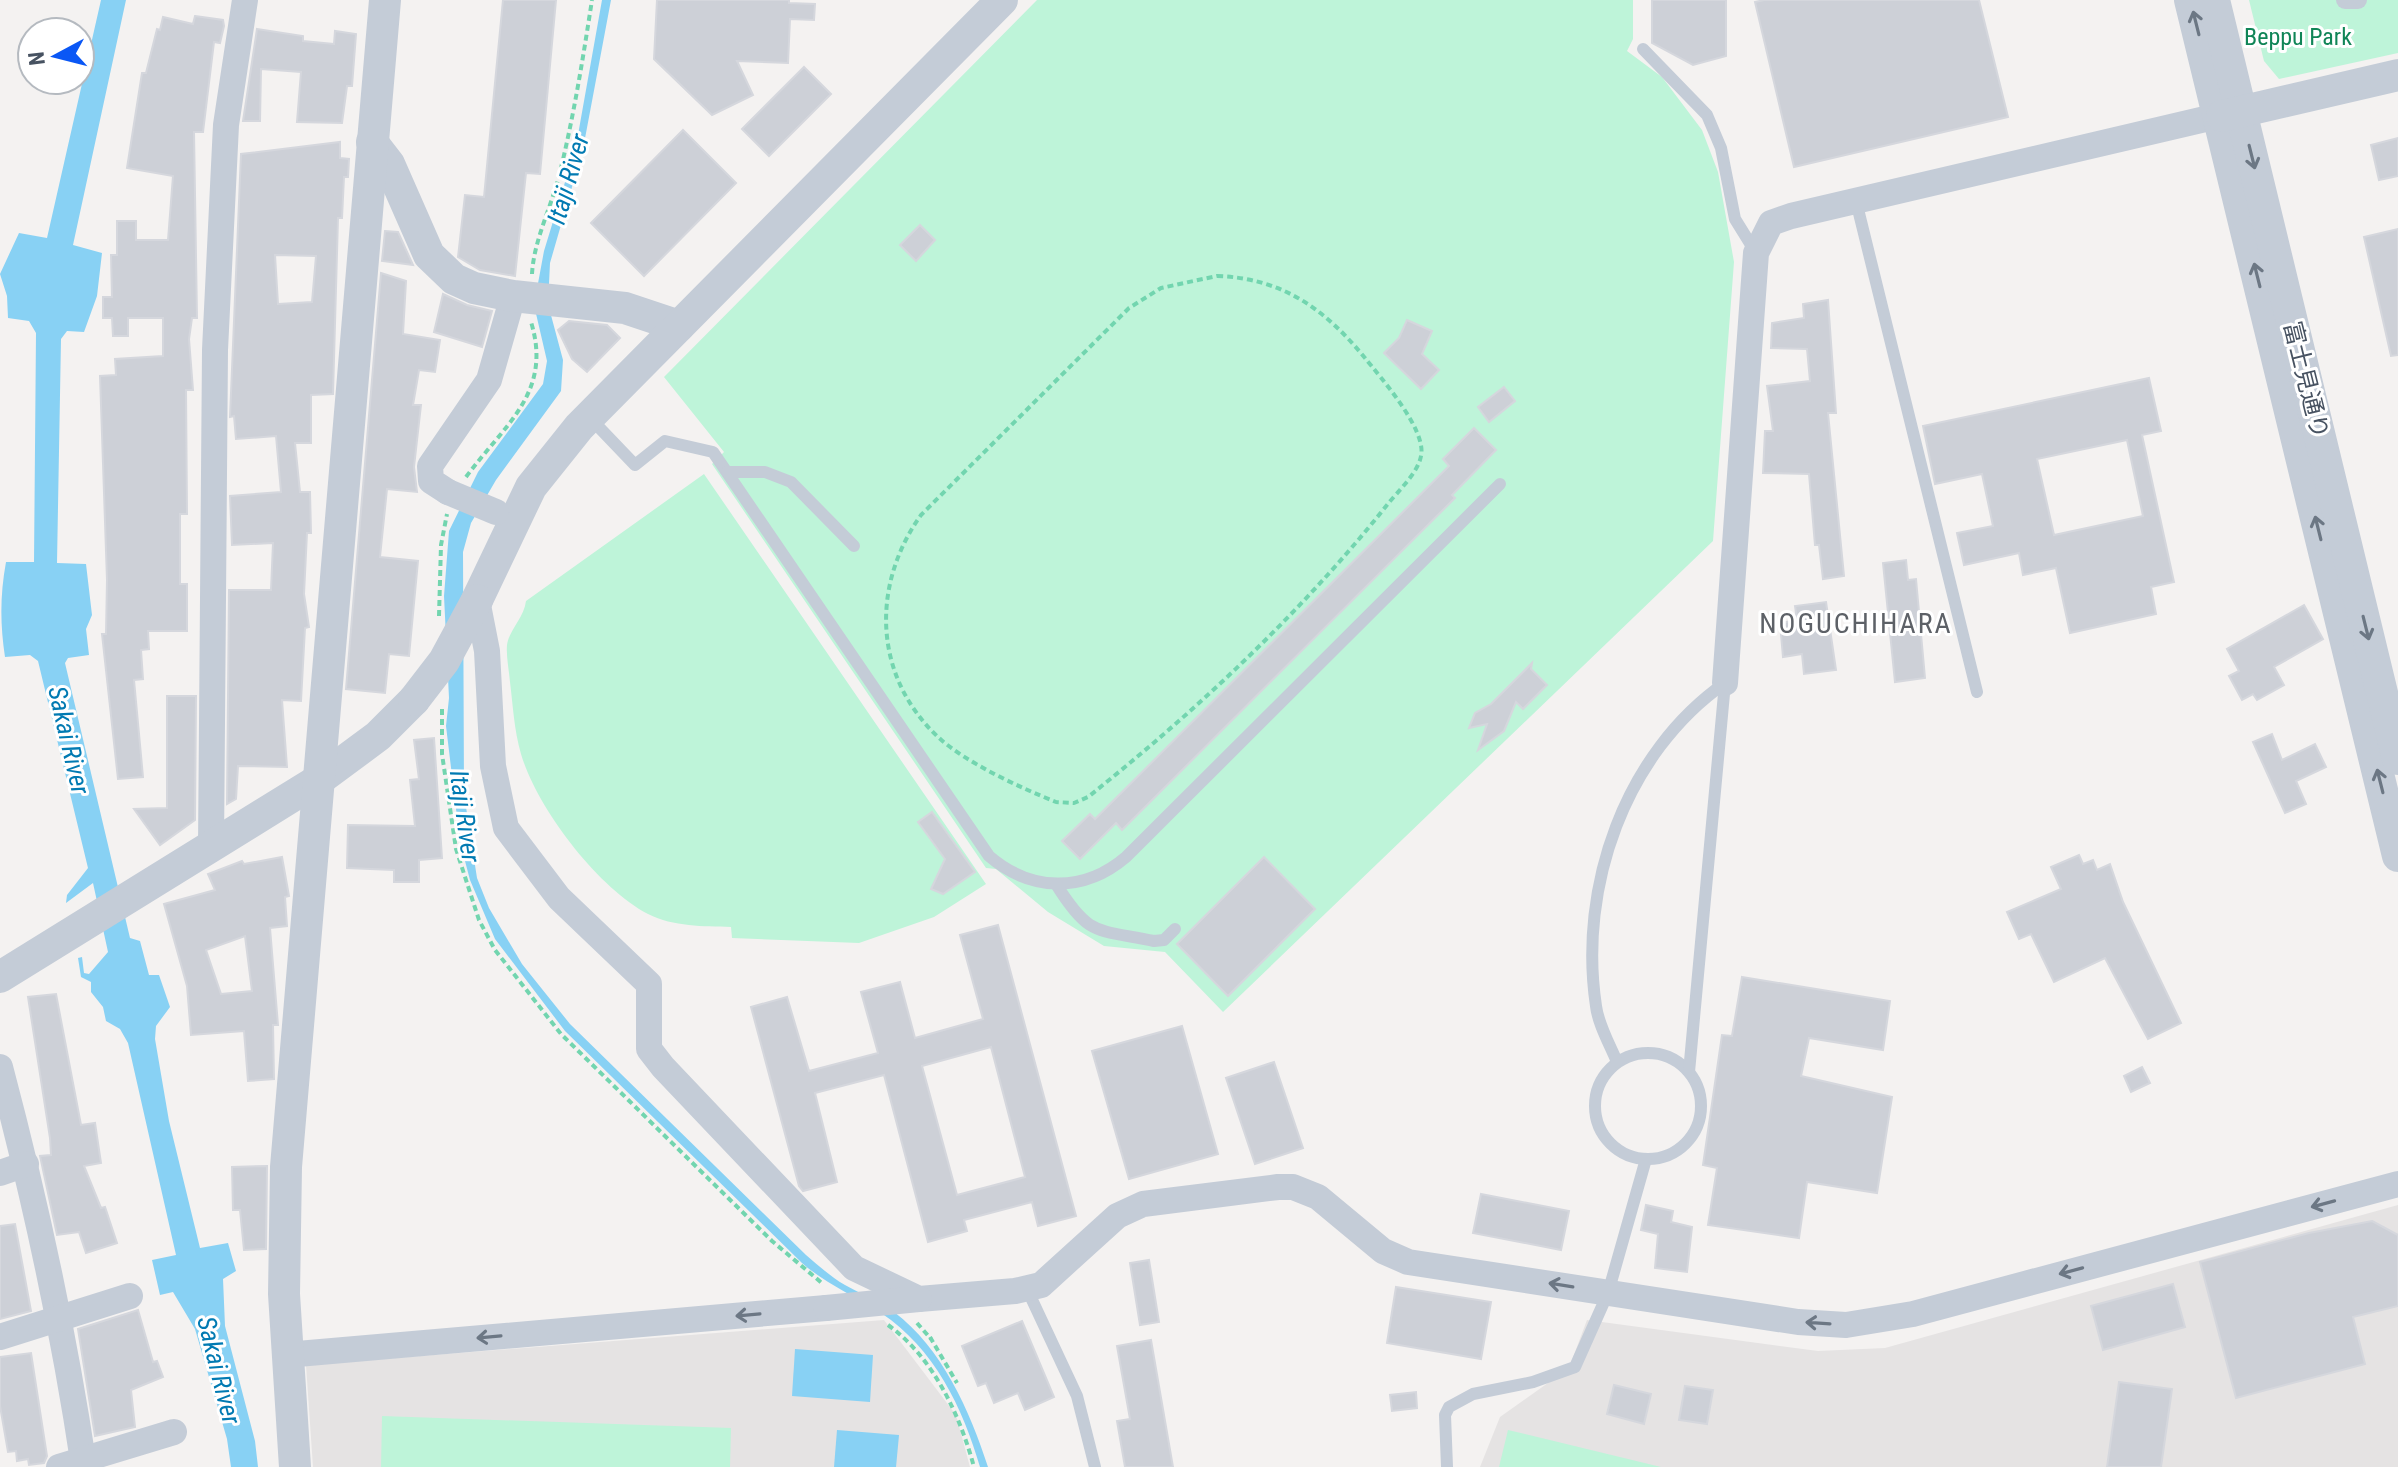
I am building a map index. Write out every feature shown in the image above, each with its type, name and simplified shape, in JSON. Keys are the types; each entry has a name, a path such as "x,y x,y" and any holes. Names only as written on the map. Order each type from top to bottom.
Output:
{"street":[{"path":"211,847 215,350 226,125 245,0"},
{"path":"295,1467 286,1355 286,1167 385,0"},
{"path":"0,977 320,779 378,736 414,700 452,649 477,600 505,515 548,463 589,417 1002,0"},
{"path":"2190,0 2230,114 2398,856"},
{"name":"富士見通り","path":"2214,0 2230,114 2398,759"},
{"path":"2345,0 2358,0"},
{"path":"1725,683 1756,253 1771,223 2398,75"},
{"path":"372,142 389,164 429,255 438,267 474,288 525,292 625,308 679,326"},
{"path":"505,515 448,492 431,481 430,466 489,380 525,292"},
{"path":"477,600 487,651 493,766 506,828 559,898 649,984 649,1049 663,1067 854,1268 921,1307"},
{"path":"0,1067 26,1164 58,1317 75,1465 174,1432"},
{"path":"0,1173 26,1164"},
{"path":"286,1355 826,1308 921,1307 1027,1289 1050,1279 1102,1229 1130,1209 1159,1201 1286,1187 1318,1197 1371,1243 1399,1260 1798,1322 1846,1325 1884,1321 2398,1184"},
{"path":"0,1337 130,1296"}],"lane":[{"path":"1643,49 1707,115 1721,148 1735,219 1756,253"},
{"path":"1856,201 1977,692"},
{"path":"589,417 635,465 665,441 713,452 989,856 1027,879 1056,884 1101,875 1126,857 1500,484"},
{"path":"727,472 765,472 791,482 854,546"},
{"path":"1617,1062 1596,1009 1591,956 1597,894 1609,842 1632,786 1696,703 1725,683"},
{"path":"1689,1072 1725,683"},
{"path":"1056,884 1078,919 1092,928 1154,941 1164,940 1175,929"},
{"path":"1647,1053 1677,1061 1689,1072 1698,1088 1701,1106 1698,1124 1689,1140 1676,1152 1646,1159 1623,1154 1609,1143 1599,1127 1595,1110 1596,1092 1604,1075 1617,1062 1647,1053"},
{"path":"1447,1467 1445,1415 1449,1407 1473,1394 1533,1382 1575,1367 1608,1293 1646,1159"},
{"path":"1027,1289 1077,1396 1095,1467"}],"path":[{"path":"525,292 572,121 592,0"},
{"path":"1227,276 1255,279 1291,292 1323,313 1359,351 1415,429 1422,444 1418,465 1347,555 1188,713 1081,801 1056,802 958,753 924,724 900,686 886,644 885,598 890,575 908,533 936,498 1114,321 1161,288 1198,278 1227,276"},
{"path":"921,1307 917,1323 931,1339 957,1383"}],"shaded area":[{"path":"2398,1205 2398,1467 1480,1467 1500,1417 1569,1368 1587,1320 1818,1351 1885,1348"},
{"path":"884,1320 956,1415 970,1467 313,1467 306,1365"}],"green space":[{"path":"1037,0 1633,0 1633,39 1627,51 1662,77 1702,130 1718,172 1734,262 1713,541 1223,1012 1165,952 1104,946 1048,912 996,869 986,868 712,464 724,452 664,377"},
{"name":"Beppu Park","path":"2249,0 2398,0 2398,53 2279,79 2264,61"},
{"path":"704,474 986,884 934,917 859,943 732,938 731,927 668,921 648,914 609,885 571,844 540,798 521,754 507,658 508,640 526,601"},
{"path":"382,1416 731,1428 730,1467 381,1467"},
{"path":"1508,1430 1661,1467 1499,1467"}],"water":[{"name":"Sakai River","path":"101,0 126,0 73,245 102,253 97,296 84,332 67,331 61,339 57,563 86,564 92,615 86,629 89,655 68,658 65,663 130,938 140,941 149,975 159,975 170,1007 156,1026 155,1039 169,1121 200,1248 228,1243 236,1271 223,1279 225,1326 255,1441 258,1467 231,1467 227,1439 195,1329 173,1292 160,1295 152,1260 176,1255 128,1043 120,1029 106,1021 103,1007 91,992 91,982 81,977 78,958 82,957 84,973 89,974 108,952 93,883 66,903 67,895 88,868 38,661 30,655 5,657 3,645 2,598 6,562 34,562 36,333 29,321 8,318 7,296 0,274 19,233 47,238 79,96 96,96 96,22"},
{"name":"Itaji River","path":"602,0 611,0 583,149 550,263 548,304 563,360 561,391 496,480 471,523 463,552 464,794 477,878 489,908 522,964 570,1024 806,1255 840,1282 894,1312 926,1344 963,1403 988,1467 980,1467 965,1423 944,1381 900,1327 802,1263 565,1031 495,939 470,880 460,842 446,726 449,698 444,596 449,531 478,472 543,384 547,361 534,305 544,251 576,146"},
{"path":"795,1349 873,1355 870,1402 792,1396"},
{"path":"837,1430 899,1435 896,1467 834,1467"}],"building":[{"path":"503,0 556,0 540,174 526,173 515,276 480,270 458,257 465,195 484,197"},
{"path":"657,0 789,0 789,3 815,4 814,20 790,19 788,63 737,61 753,95 712,115 654,59"},
{"path":"1652,0 1726,0 1726,56 1693,65 1652,43"},
{"path":"1979,0 2008,117 1794,167 1755,2"},
{"path":"195,16 223,20 224,26 220,43 214,42 203,132 194,132 197,318 192,318 189,339 193,390 186,390 187,514 180,514 180,584 187,584 187,631 148,631 149,649 141,650 143,679 134,680 143,777 118,779 102,634 106,634 107,580 100,376 116,375 115,359 163,356 163,318 128,318 128,336 113,336 112,318 103,318 103,297 112,297 111,255 117,255 117,221 136,221 136,240 168,240 173,176 127,168 142,73 146,73 157,29 160,30 163,17 193,24"},
{"path":"257,29 303,36 303,41 334,44 335,31 356,34 352,86 347,86 342,123 297,122 301,72 261,69 260,121 243,121"},
{"path":"804,67 831,94 769,156 742,129"},
{"path":"683,130 736,183 644,276 591,223"},
{"path":"2398,138 2398,176 2379,180 2371,145"},
{"path":"340,142 340,158 349,159 348,177 344,177 342,218 338,218 333,394 311,395 311,443 295,443 300,492 310,492 311,533 307,533 304,594 309,627 305,628 301,701 282,700 287,767 238,766 236,799 227,804 229,590 271,590 273,543 232,545 230,496 281,492 276,436 236,439 234,416 230,417 241,154","holes":["275,255 316,256 312,302 278,304"]},
{"path":"920,225 935,240 916,261 900,245"},
{"path":"2398,229 2398,355 2391,356 2364,237"},
{"path":"385,231 398,232 413,265 382,261"},
{"path":"381,273 406,281 403,334 440,340 435,372 419,370 413,405 421,405 414,467 417,492 387,489 380,557 418,561 409,656 389,654 385,693 346,689"},
{"path":"443,294 467,305 492,311 482,347 434,332"},
{"path":"1828,300 1836,413 1828,413 1844,576 1823,579 1819,545 1815,545 1809,474 1763,473 1765,431 1773,431 1767,386 1810,381 1807,349 1771,348 1772,323 1804,318 1803,304"},
{"path":"1407,320 1432,331 1422,354 1439,370 1421,389 1384,353 1399,338"},
{"path":"569,321 607,325 620,338 587,372 572,359 558,330"},
{"path":"2149,378 2161,431 2142,435 2174,582 2151,587 2156,614 2070,633 2056,568 2023,575 2019,553 1964,565 1957,533 1993,526 1982,474 1935,484 1923,426","holes":["2127,440 2143,516 2054,535 2037,459"]},
{"path":"1504,387 1515,401 1489,422 1478,407"},
{"path":"1474,428 1496,450 1452,495 1455,498 1122,830 1116,823 1080,859 1062,841 1090,814 1095,819 1449,466 1443,459"},
{"path":"1906,560 1908,580 1916,579 1925,678 1895,682 1883,563"},
{"path":"1826,602 1836,670 1804,674 1802,654 1783,657 1780,623 1797,620 1795,606"},
{"path":"2304,605 2323,639 2274,667 2284,685 2257,700 2253,694 2242,700 2229,676 2239,671 2227,649"},
{"path":"1532,663 1531,669 1547,685 1523,709 1516,702 1504,731 1478,750 1487,724 1469,728 1475,713 1491,704"},
{"path":"167,696 196,696 195,820 160,845 134,809 167,808"},
{"path":"2272,734 2282,760 2315,744 2326,767 2296,781 2306,804 2285,813 2253,742"},
{"path":"434,738 442,858 419,860 419,882 394,882 394,870 347,868 348,825 415,826 410,780 419,779 414,740"},
{"path":"932,812 975,872 943,894 931,889 945,859 918,822"},
{"path":"2079,855 2083,864 2093,860 2097,870 2110,864 2123,902 2181,1023 2148,1039 2105,958 2054,982 2031,934 2019,939 2007,912 2061,889 2051,867"},
{"path":"282,857 289,896 285,897 287,926 270,928 278,1025 273,1025 274,1079 248,1081 244,1031 191,1035 187,986 164,904 215,890 208,874 242,861 244,864","holes":["245,936 252,991 221,994 206,950"]},
{"path":"1264,857 1315,909 1228,996 1177,944"},
{"path":"998,925 1076,1216 1038,1226 1032,1202 964,1220 967,1231 928,1242 884,1075 815,1093 837,1182 803,1191 799,1186 751,1007 787,997 809,1071 878,1053 861,992 900,982 915,1038 983,1019 960,935","holes":["991,1047 1025,1177 957,1195 922,1066"]},
{"path":"1742,977 1890,1001 1883,1050 1809,1038 1801,1076 1892,1097 1877,1193 1807,1182 1799,1238 1708,1225 1717,1168 1703,1165 1722,1035 1732,1036"},
{"path":"56,994 81,1125 95,1123 101,1163 84,1166 101,1208 105,1207 117,1243 86,1253 79,1232 57,1235 40,1156 51,1155 50,1138 28,997"},
{"path":"1182,1026 1218,1154 1129,1179 1092,1051"},
{"path":"1274,1062 1303,1148 1255,1164 1226,1078"},
{"path":"2142,1067 2150,1083 2131,1092 2124,1076"},
{"path":"267,1166 266,1249 244,1250 240,1210 233,1210 232,1167"},
{"path":"1481,1194 1569,1211 1561,1250 1473,1233"},
{"path":"1646,1205 1673,1211 1671,1222 1692,1227 1687,1272 1655,1268 1658,1234 1641,1230"},
{"path":"2372,1221 2398,1235 2398,1306 2353,1317 2365,1364 2236,1398 2200,1262 2309,1233"},
{"path":"15,1224 31,1311 0,1319 0,1226"},
{"path":"1149,1260 1159,1322 1140,1325 1130,1263"},
{"path":"2173,1284 2185,1327 2103,1350 2091,1306"},
{"path":"1396,1287 1491,1302 1481,1359 1387,1343"},
{"path":"138,1310 153,1362 157,1361 163,1377 131,1390 135,1427 95,1436 78,1329"},
{"path":"1022,1321 1054,1397 1025,1410 1018,1393 994,1403 986,1383 978,1386 962,1346"},
{"path":"1151,1340 1173,1467 1125,1467 1117,1421 1130,1419 1117,1346"},
{"path":"31,1353 47,1456 44,1463 29,1465 28,1459 17,1461 16,1451 8,1452 0,1406 0,1357"},
{"path":"2119,1382 2172,1389 2161,1467 2107,1467"},
{"path":"1614,1385 1651,1394 1644,1424 1607,1414"},
{"path":"1685,1386 1713,1390 1707,1424 1679,1420"},
{"path":"1416,1392 1417,1408 1392,1411 1390,1395"}],"district":[{"name":"NOGUCHIHARA","path":"1856,623"}]}
